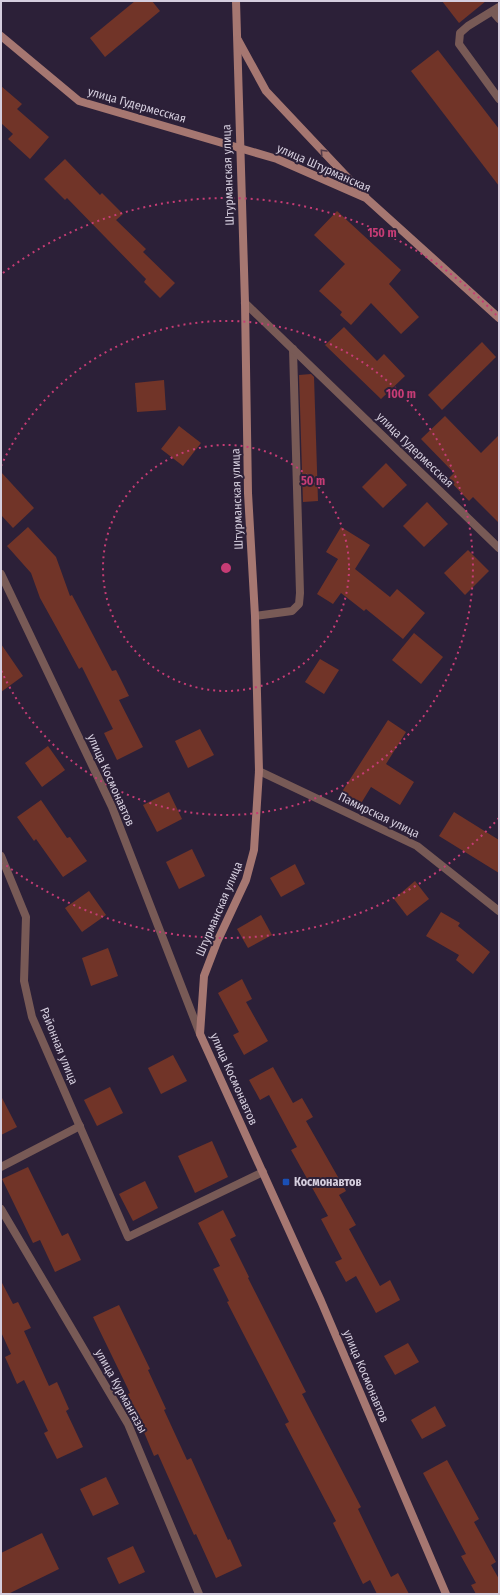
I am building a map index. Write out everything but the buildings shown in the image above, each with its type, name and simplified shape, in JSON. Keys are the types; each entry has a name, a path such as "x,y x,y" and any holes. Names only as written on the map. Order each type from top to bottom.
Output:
{"street":[{"name":"Штурманская улица","path":"200,1034 204,976 217,942 246,880 254,850 259,771 255,616 248,494 245,303 239,148 236,1"},
{"path":"499,19 496,9 468,26 460,34 459,44 499,99"},
{"name":"улица Гудермесская","path":"1,36 80,101 239,148"},
{"path":"237,38 266,91 369,201"},
{"name":"улица Штурманская","path":"239,148 276,159 369,201 499,318"},
{"name":"улица Гудермесская","path":"245,303 499,548"},
{"path":"255,616 292,611 299,604 300,593 293,349"},
{"name":"улица Космонавтов","path":"1,574 112,807 200,1034 321,1301 446,1594"},
{"name":"Памирская улица","path":"259,771 417,846 499,911"},
{"name":"Районная улица","path":"1,856 26,917 24,981 32,1017 128,1237 262,1172"},
{"path":"1,1167 80,1126"},
{"name":"улица Курмангазы","path":"1,1209 4,1220 128,1424 200,1594"}],"place":[{"name":"Космонавтов","path":"286,1182"}]}
